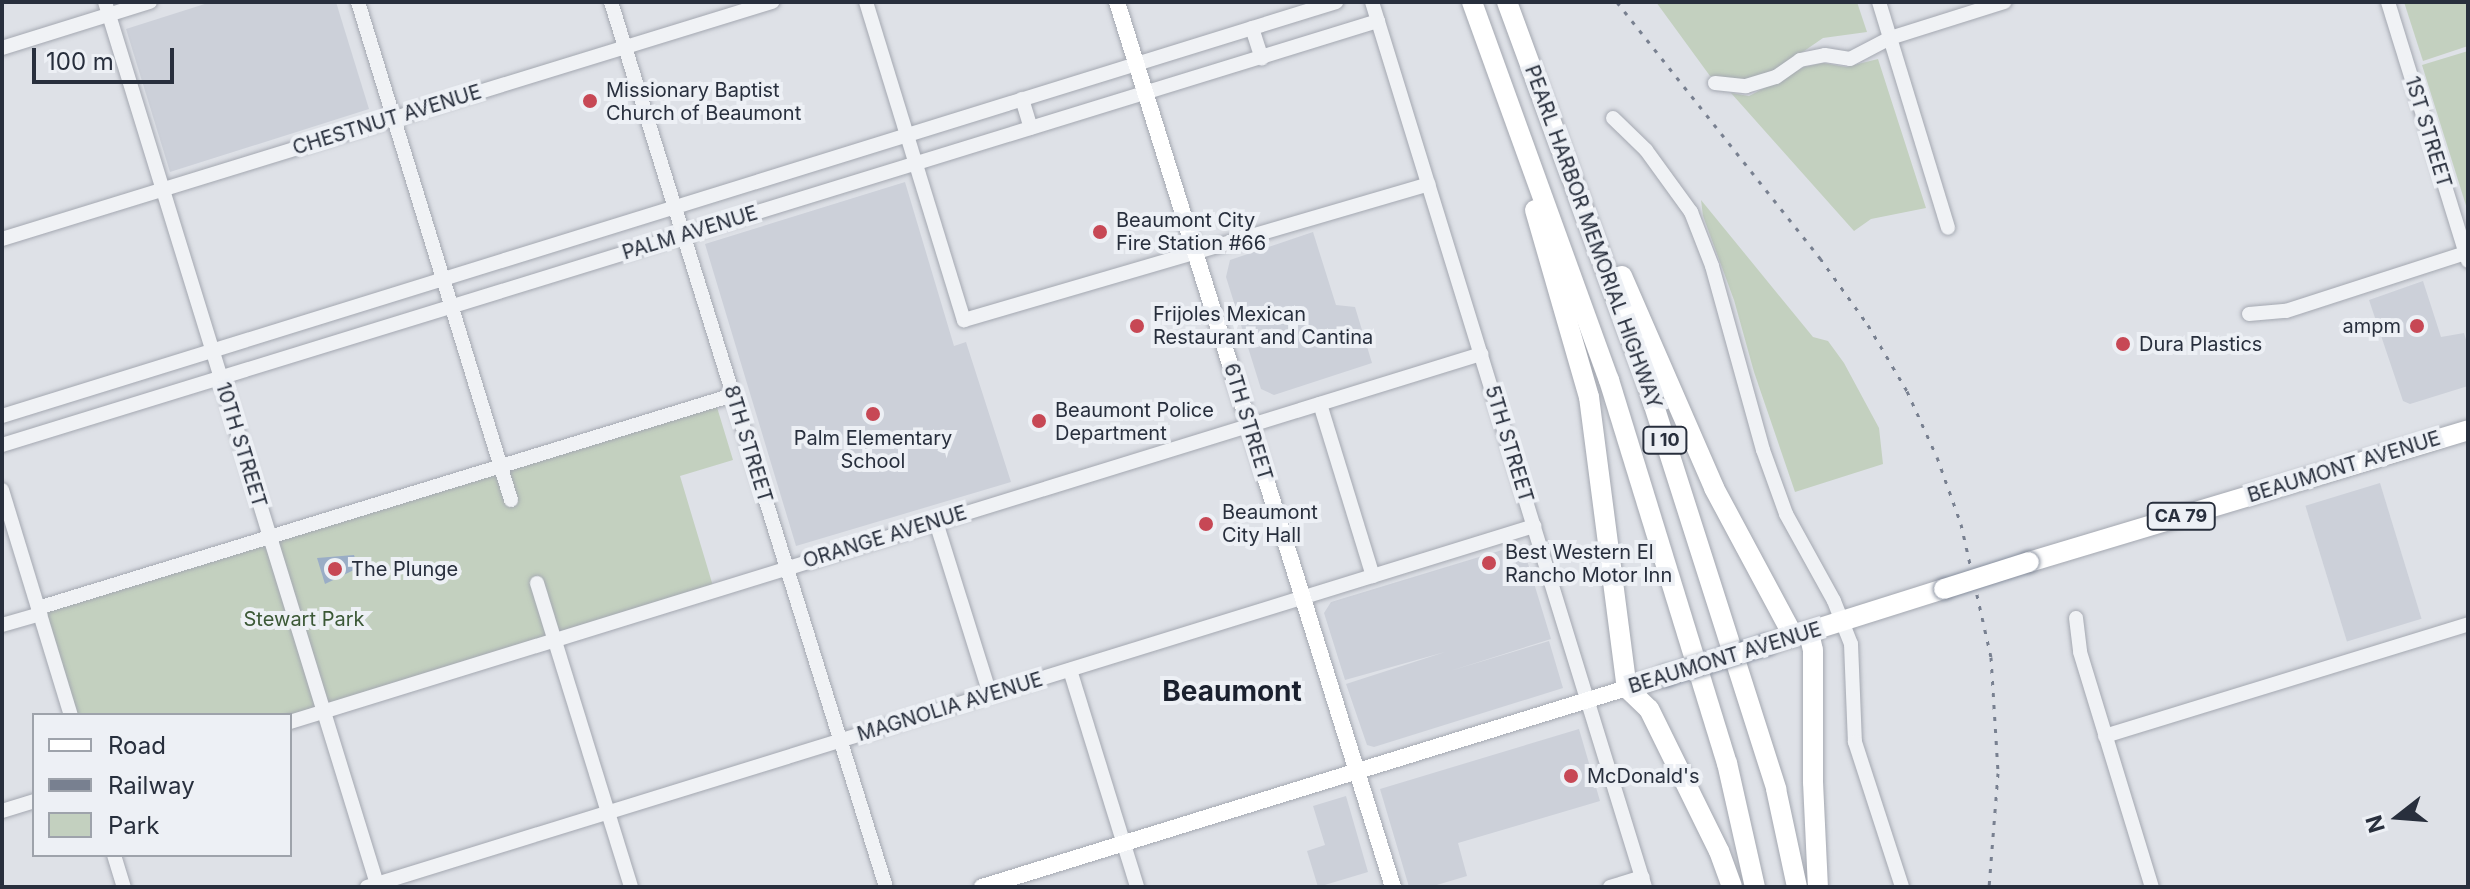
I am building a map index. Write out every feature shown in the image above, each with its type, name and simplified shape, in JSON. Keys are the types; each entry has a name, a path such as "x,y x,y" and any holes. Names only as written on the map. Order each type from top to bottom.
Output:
{"highway":[{"name":"PEARL HARBOR MEMORIAL HIGHWAY","path":"1472,2 1609,380 1727,763 1755,887"},
{"name":"PEARL HARBOR MEMORIAL HIGHWAY","path":"1507,2 1571,168 1642,368 1776,789 1797,887"},
{"path":"1521,140 1530,195 1589,397 1627,688 1649,709 1719,851 1732,887"},
{"path":"1571,168 1714,488 1801,635 1813,650 1813,782 1818,887"},
{"name":"BEAUMONT AVENUE","path":"1627,688 2029,562 2468,430"}],"main road":[{"name":"6TH STREET","path":"1117,2 1393,887"},
{"name":"BEAUMONT AVENUE","path":"982,887 1627,688"}],"street":[{"path":"2,48 107,8 150,2"},
{"path":"358,2 511,500"},
{"name":"8TH STREET","path":"611,2 886,887"},
{"name":"CHESTNUT AVENUE","path":"2,239 772,2"},
{"path":"866,2 964,320 1428,184"},
{"name":"PALM AVENUE","path":"2,416 1336,2"},
{"name":"5TH STREET","path":"1372,2 1643,882"},
{"path":"1879,2 1948,228"},
{"path":"1715,83 1757,84 1776,77 1800,60 1825,55 1850,59 1890,38 2004,2"},
{"name":"1ST STREET","path":"2388,2 2467,257"},
{"name":"10TH STREET","path":"107,8 374,886"},
{"name":"PALM AVENUE","path":"2,445 1378,21"},
{"path":"1252,28 1262,58"},
{"path":"1022,99 1031,128"},
{"path":"1613,118 1646,150 1691,212 1712,266 1763,450 1786,514 1851,644 1855,742 1902,887"},
{"path":"790,172 799,199"},
{"path":"559,244 568,270"},
{"path":"2249,314 2286,311 2467,257"},
{"path":"328,315 336,341"},
{"name":"ORANGE AVENUE","path":"292,721 1481,354"},
{"path":"97,386 104,413"},
{"path":"2,625 270,537 733,395"},
{"path":"1320,404 1373,576"},
{"path":"2,490 70,713"},
{"path":"936,522 990,694"},
{"name":"MAGNOLIA AVENUE","path":"374,886 1534,526"},
{"path":"537,583 631,887"},
{"path":"2076,618 2080,652 2152,887"},
{"path":"2105,736 2468,624"},
{"path":"1070,670 1137,887"},
{"path":"2,811 32,802"},
{"path":"115,857 124,887"},
{"path":"1610,887 1643,882"}],"shaded area":[{"path":"211,2 336,2 369,109 170,172 126,29"},
{"name":"Palm Elementary School","path":"905,182 954,346 966,342 1011,482 796,546 705,244"},
{"path":"1313,232 1336,305 1355,307 1372,363 1274,395 1261,389 1226,277 1230,260"},
{"path":"2423,281 2441,337 2464,333 2468,346 2468,386 2410,404 2403,401 2369,300"},
{"path":"2380,483 2422,619 2347,642 2305,506"},
{"path":"1522,544 1551,639 1450,671 1549,641 1563,688 1374,747 1367,745 1346,684 1445,652 1345,680 1324,613 1331,602"},
{"path":"1579,729 1600,801 1458,843 1467,876 1430,887 1409,887 1380,789"},
{"path":"1346,796 1368,872 1318,887 1307,851 1325,845 1313,806"}],"green space":[{"path":"1656,2 1857,2 1867,32 1823,38 1775,71 1744,80 1710,76"},
{"path":"2404,2 2468,2 2468,46 2423,61"},
{"path":"2468,51 2468,212 2422,65"},
{"path":"1878,59 1926,208 1871,219 1854,231 1731,93 1749,96 1804,67 1823,63 1846,67"},
{"path":"1701,200 1813,337 1828,341 1844,363 1879,428 1883,464 1795,492 1754,372 1734,300 1703,216"},
{"name":"Stewart Park","path":"716,404 733,460 680,476 713,586 292,714 68,713 35,606"}],"water":[{"path":"354,555 358,568 325,584 317,558"}],"railway":[{"path":"1617,2 1820,258 1868,325 1907,391 1937,457 1961,524 1991,657 1998,773 1989,887"}],"place":[{"name":"Missionary Baptist Church of Beaumont","path":"590,101"},
{"name":"Beaumont City Fire Station #66","path":"1100,232"},
{"name":"Frijoles Mexican Restaurant and Cantina","path":"1137,326"},
{"name":"ampm","path":"2417,326"},
{"name":"Dura Plastics","path":"2123,344"},
{"name":"Palm Elementary School","path":"873,414"},
{"name":"Beaumont Police Department","path":"1039,421"},
{"name":"Beaumont City Hall","path":"1206,524"},
{"name":"Best Western El Rancho Motor Inn","path":"1489,563"},
{"name":"The Plunge","path":"335,569"},
{"name":"McDonald's","path":"1571,776"}],"district":[{"name":"Beaumont","path":"1232,691"}]}
